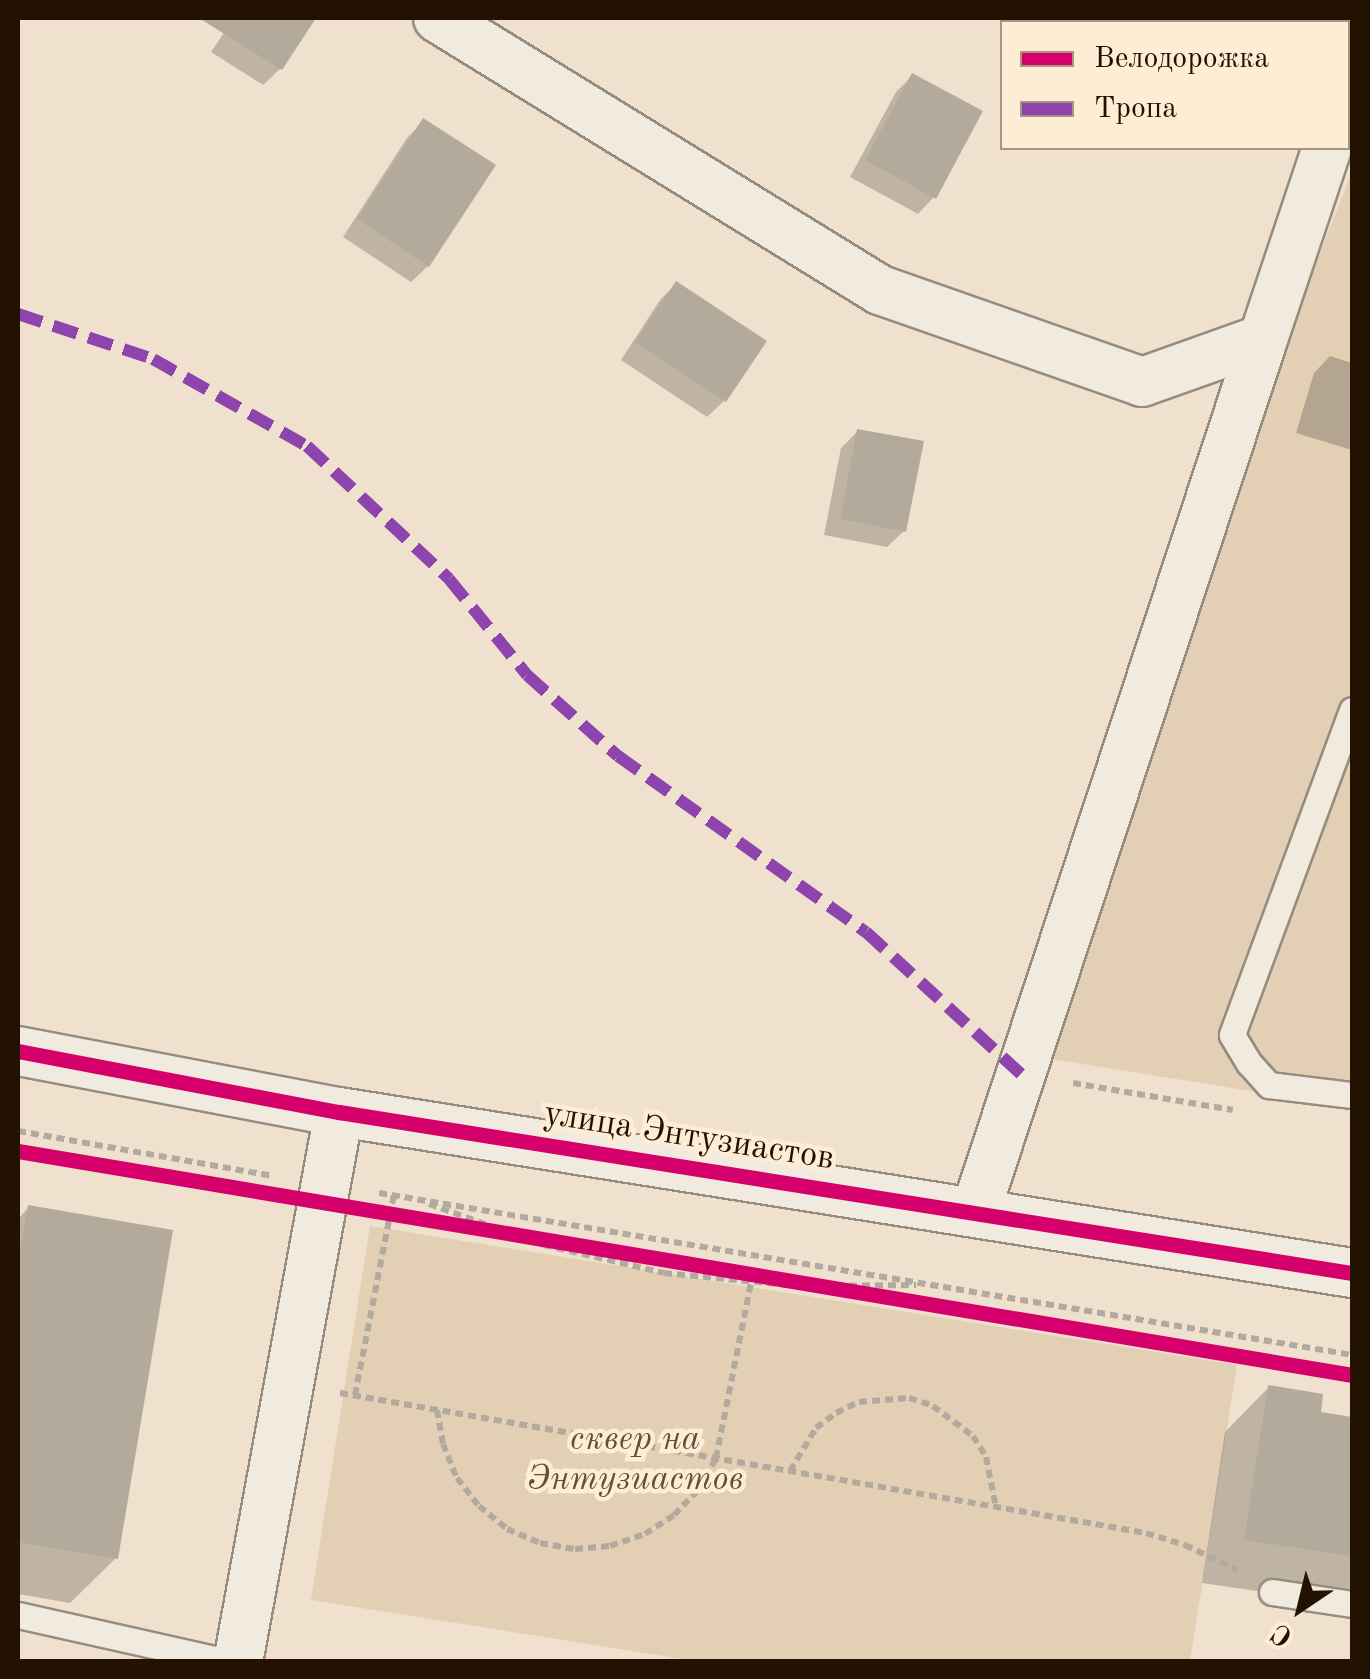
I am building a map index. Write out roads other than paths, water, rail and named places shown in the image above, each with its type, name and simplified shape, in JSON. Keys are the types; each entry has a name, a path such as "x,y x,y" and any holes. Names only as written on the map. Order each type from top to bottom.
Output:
{"street":[{"path":"438,18 880,290 1142,382 1263,340"},
{"path":"975,1213 1326,150"},
{"name":"улица Энтузиастов","path":"18,1051 339,1112 1352,1273"},
{"path":"238,1662 339,1112"}],"lane":[{"path":"1352,710 1232,1035 1249,1063 1269,1084 1352,1095"},
{"path":"1272,1592 1352,1604"},
{"path":"18,1615 228,1662"}],"park label":[{"name":"сквер на Энтузиастов","path":"635,1460"}]}
